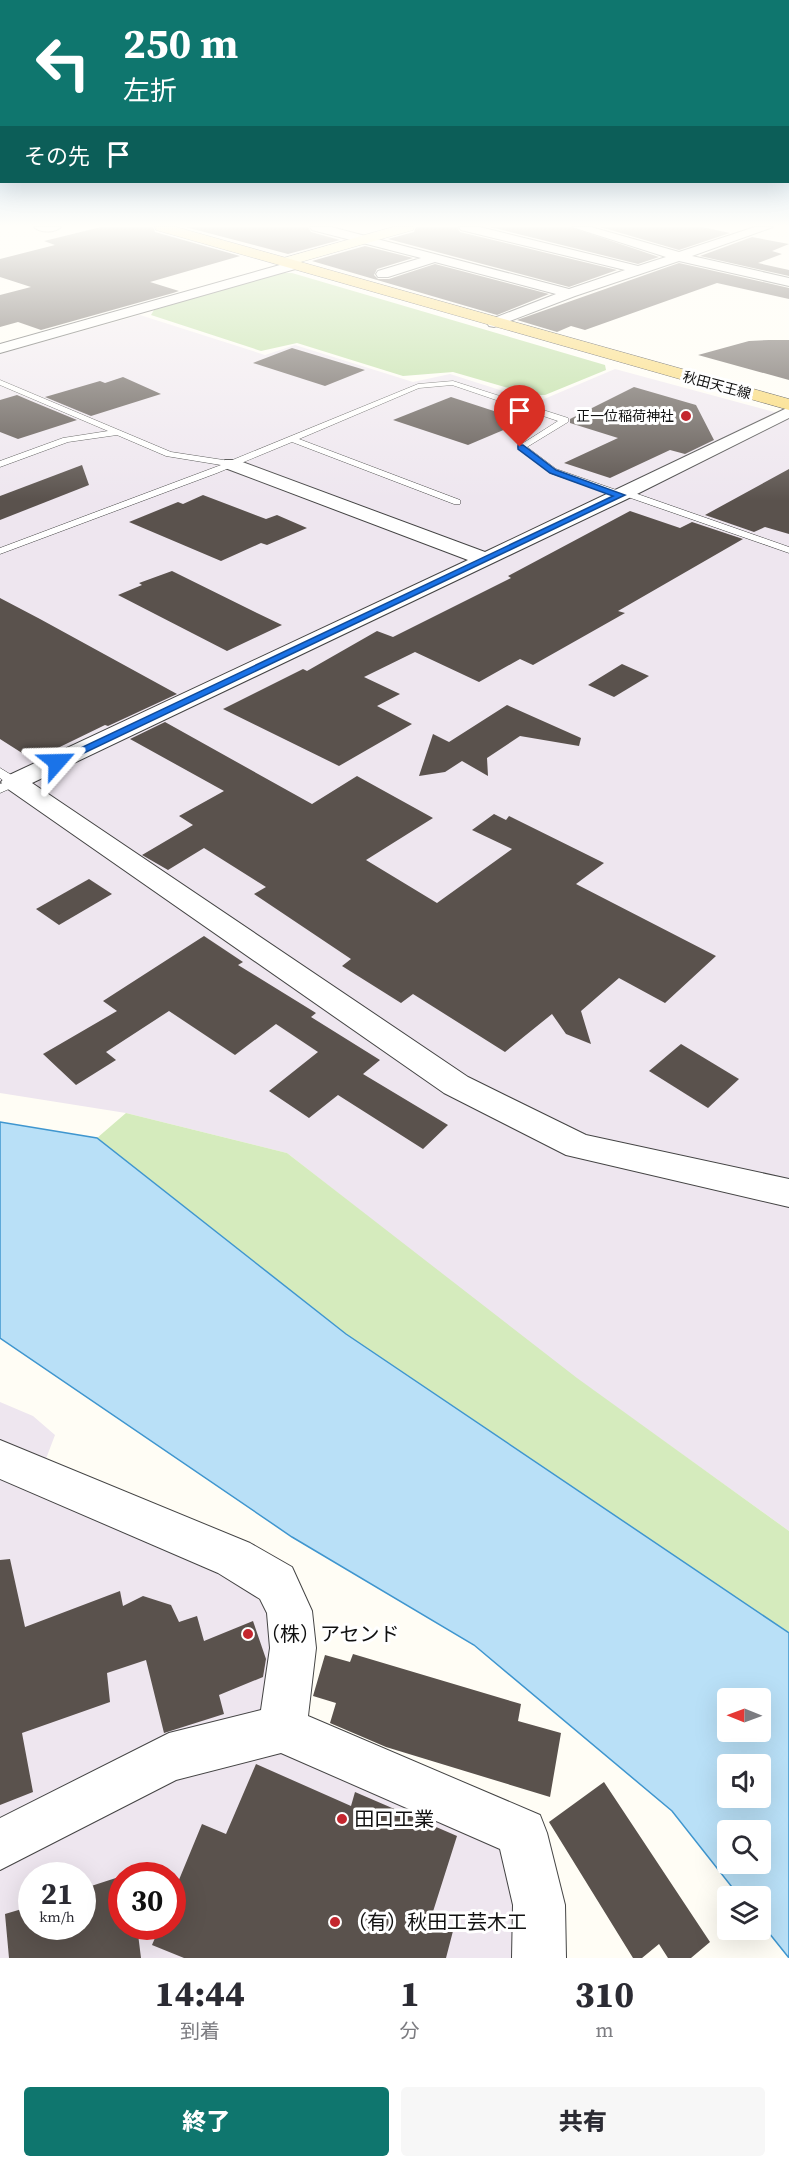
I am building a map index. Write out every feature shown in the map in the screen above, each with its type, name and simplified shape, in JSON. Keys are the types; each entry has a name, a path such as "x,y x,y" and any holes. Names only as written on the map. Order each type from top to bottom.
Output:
{"main road":[{"name":"秋田天王線","path":"478,318 789,405"}],"street":[{"path":"0,349 103,318"},
{"path":"494,323 506,318"},
{"path":"5,781 485,560 789,412"},
{"path":"231,464 485,560"},
{"path":"5,781 456,1085 578,1146 789,1194"},
{"path":"0,1459 234,1558 276,1583 289,1611 293,1648 282,1729"},
{"path":"0,1845 169,1757 282,1729 522,1833 539,1905 539,1958"}],"lane":[{"path":"0,382 169,454 231,464"},
{"path":"0,551 231,464 418,386 453,383 565,420 520,447 553,471 789,550"},
{"path":"0,464 66,440 118,432"},
{"path":"292,439 457,502"}],"shaded area":[{"path":"128,318 151,318 265,355 295,345 413,382 450,374 537,402 615,369 789,416 789,1531 555,1363 287,1153 126,1113 0,1093 0,354"},
{"path":"0,1402 33,1416 55,1435 33,1493 234,1576 260,1601 278,1635 267,1721 501,1839 527,1958 0,1958"}],"green space":[{"path":"161,318 446,318 605,365 606,370 545,395 533,395 453,372 403,376 297,343 261,351"},
{"path":"126,1113 287,1153 577,1378 789,1531 789,1633 346,1334 97,1138"}],"water":[{"path":"0,1122 97,1138 346,1334 789,1633 789,1958 771,1936 771,1886 731,1886 722,1874 771,1874 771,1820 717,1820 717,1868 672,1811 474,1645 292,1537 0,1338"}],"building":[{"path":"0,318 82,318 41,330 18,322 0,327"},
{"path":"618,318 585,330 571,326 557,332 517,320"},
{"path":"789,340 789,380 698,355 749,341"},
{"path":"292,348 365,370 325,386 253,363"},
{"path":"123,377 161,394 91,416 45,397 100,381 105,383"},
{"path":"634,387 696,405 714,440 685,454 670,450 610,478 564,463 618,438 570,423 570,419"},
{"path":"17,395 77,420 18,439 0,432 0,400"},
{"path":"451,397 525,421 468,445 393,420"},
{"path":"82,465 89,485 0,520 0,496"},
{"path":"789,469 789,534 765,527 754,532 705,515"},
{"path":"203,495 266,519 277,515 307,528 267,545 261,543 221,561 129,522 178,502 183,504"},
{"path":"630,511 680,528 692,522 743,539 618,611 625,613 533,665 520,659 479,682 415,652 364,677 400,694 377,706 412,724 339,766 223,709 303,669 307,671 377,631 393,637 511,578 508,576"},
{"path":"172,571 282,625 227,651 118,595 142,585 139,583"},
{"path":"0,598 177,694 108,726 105,725 33,760 0,739"},
{"path":"622,664 649,676 614,697 588,685"},
{"path":"507,705 581,738 579,746 520,736 487,758 488,776 462,761 445,772 419,776 433,734 449,742"},
{"path":"165,722 312,804 357,776 433,818 366,860 437,903 512,849 472,830 494,814 506,820 509,816 604,863 576,884 716,956 665,1003 619,978 581,1011 591,1044 566,1034 552,1014 505,1052 413,994 401,1003 342,966 351,959 254,894 266,887 204,848 168,870 142,855 193,825 179,816 224,791 130,739"},
{"path":"89,879 112,894 59,925 36,909"},
{"path":"204,936 243,962 238,965 316,1013 311,1017 380,1060 363,1074 448,1125 423,1149 338,1095 309,1118 269,1091 318,1052 276,1024 235,1055 169,1011 106,1052 116,1060 76,1085 43,1054 117,1011 103,1001"},
{"path":"681,1044 739,1079 708,1108 649,1071"},
{"path":"10,1559 25,1627 120,1591 123,1606 143,1596 171,1605 179,1622 197,1616 204,1641 253,1621 266,1659 263,1677 219,1695 224,1714 164,1733 146,1660 107,1673 110,1702 22,1733 33,1792 0,1805 0,1560"},
{"path":"353,1654 521,1704 518,1721 561,1733 550,1797 386,1747 330,1723 336,1703 313,1696 325,1655 350,1662"},
{"path":"256,1764 351,1806 355,1792 457,1836 430,1921 453,1931 446,1958 184,1958 152,1945 154,1940 186,1940 186,1863 202,1824 226,1834"},
{"path":"604,1782 710,1942 691,1958 668,1958 659,1944 642,1958 633,1958 549,1822"},
{"path":"108,1881 108,1940 139,1940 141,1958 9,1958 5,1914 18,1910 18,1940 96,1940 96,1884"}],"place":[{"name":"正一位稲荷神社","path":"686,416"},
{"name":"（株）アセンド","path":"248,1634"},
{"name":"田口工業","path":"342,1819"},
{"name":"（有）秋田工芸木工","path":"335,1922"}],"route":[{"path":"57,762 621,495 553,471 520,447"}]}
